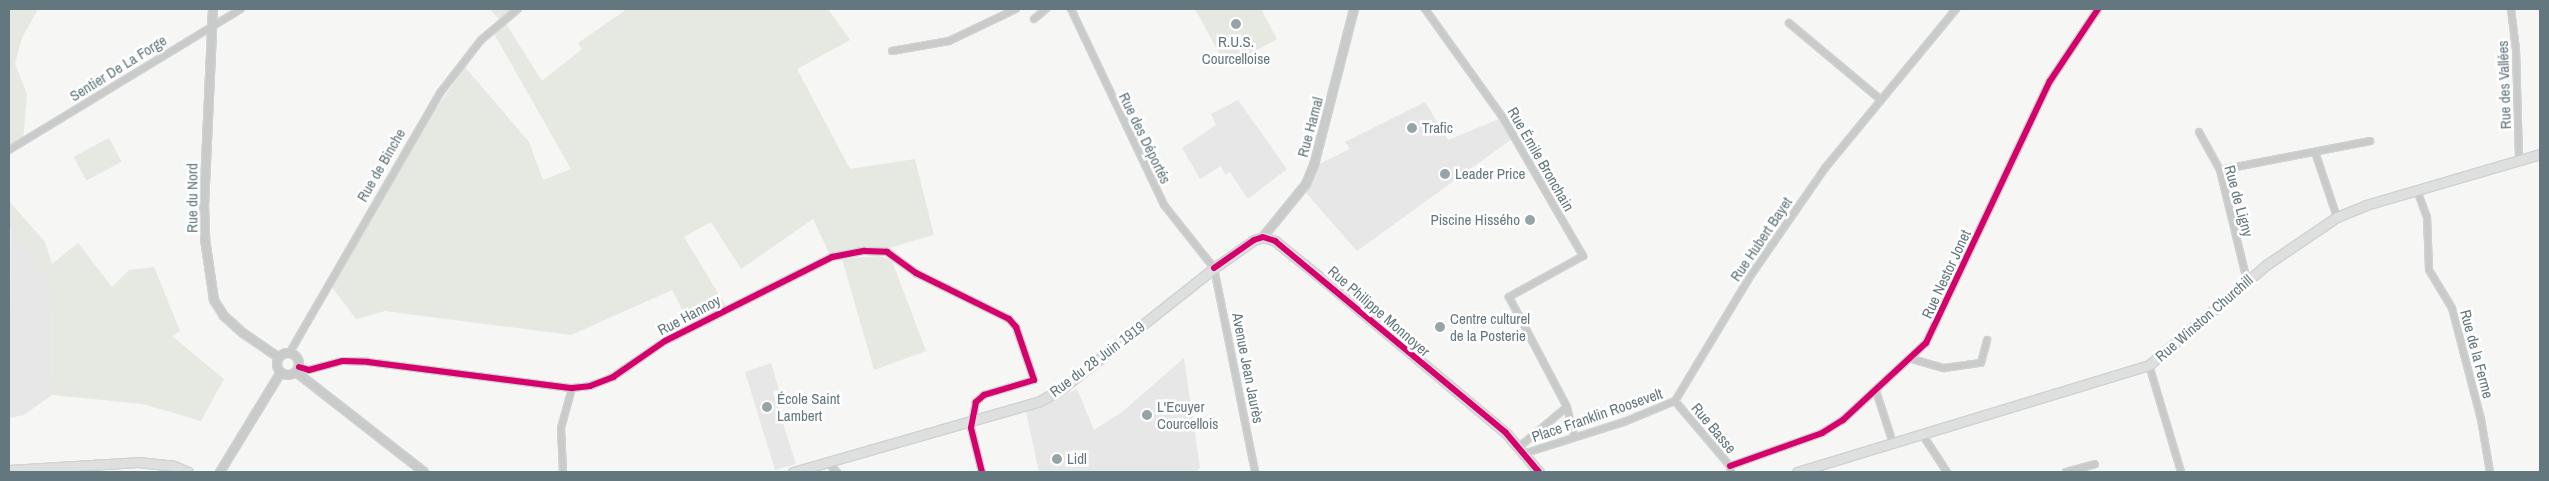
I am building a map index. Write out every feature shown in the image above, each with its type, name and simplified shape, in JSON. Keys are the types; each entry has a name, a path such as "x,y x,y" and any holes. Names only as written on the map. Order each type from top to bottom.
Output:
{"main road":[{"name":"Rue Winston Churchill","path":"1797,472 2149,365 2161,358 2247,281 2337,217 2417,190 2540,154"},
{"path":"1214,268 1254,240 1263,238"},
{"name":"Rue Philippe Monnoyer","path":"1263,238 1275,241 1327,283 1522,450 1539,472"},
{"name":"Rue du 28 Juin 1919","path":"793,472 1025,406 1064,387 1214,268"},
{"path":"9,470 138,462 174,466 188,472"}],"street":[{"name":"Rue du Nord","path":"213,9 210,28 204,204 205,239 214,300 224,316 236,328 278,357"},
{"name":"Sentier De La Forge","path":"9,150 241,9"},
{"name":"Rue de Binche","path":"290,352 440,93 481,40 518,9"},
{"path":"892,51 949,41 1016,9"},
{"path":"1034,19 1046,9"},
{"name":"Rue des Déportés","path":"1070,9 1164,205 1214,268"},
{"name":"Rue Hamal","path":"1263,238 1306,184 1314,167 1354,9"},
{"name":"Rue Émile Bronchain","path":"1425,9 1502,116 1583,256 1510,296 1567,407"},
{"name":"Rue Hubert Bayet","path":"1675,401 1751,275 1825,168 1956,9"},
{"name":"Rue Nestor Jonet","path":"1730,469 1822,433 1876,391 1912,359 1926,343 1940,317 2050,81 2098,9"},
{"name":"Rue des Vallées","path":"2511,9 2516,50 2519,160"},
{"path":"1789,23 1881,100"},
{"name":"Rue de Ligny","path":"2198,132 2220,170 2247,281"},
{"path":"2220,170 2370,141"},
{"path":"2315,152 2337,217"},
{"name":"Rue de la Ferme","path":"2417,190 2427,217 2429,270 2452,308 2481,419 2490,472"},
{"name":"Rue Hannoy","path":"298,370 310,370 343,361 368,362 572,388 590,386 613,377 665,342 832,257 864,251 887,252 916,273 1008,319 1016,326 1034,380 984,395 976,402 971,421"},
{"name":"Avenue Jean Jaurès","path":"1214,268 1255,472"},
{"path":"1912,359 1944,368 1981,363 1987,340"},
{"path":"220,472 280,372 278,357 290,352 299,361 298,370"},
{"path":"2149,365 2181,472"},
{"path":"280,372 290,375 298,370"},
{"path":"298,370 424,472"},
{"path":"563,472 561,428 572,388"},
{"path":"1876,391 1893,443"},
{"name":"Place Franklin Roosevelt","path":"1522,450 1624,422 1675,401"},
{"name":"Rue Basse","path":"1675,401 1730,469"},
{"path":"1567,407 1574,436"},
{"name":"Place Franklin Roosevelt","path":"1522,450 1567,407"},
{"path":"971,421 982,472"},
{"path":"1922,434 1947,472"},
{"path":"828,462 836,472"},
{"path":"2066,472 2094,464"}],"shaded area":[{"path":"9,9 38,9 22,38 15,64 27,94 23,142 9,150"},
{"path":"490,9 513,9 500,21"},
{"path":"627,9 828,9 850,40 797,69 850,169 915,159 934,235 888,248 830,255 813,219 741,269 711,222 684,237 726,306 690,324 672,290 571,335 385,311 356,319 332,287 434,112 465,67 529,142 543,180 571,169 493,32 505,22 542,81 582,49 578,43"},
{"name":"R.U.S. Courcelloise","path":"1195,9 1261,9 1277,39 1226,66"},
{"path":"1238,100 1287,169 1248,199 1230,172 1225,175 1221,166 1200,179 1182,148 1216,125 1211,114"},
{"path":"1425,102 1448,140 1506,116 1516,136 1357,251 1300,186 1319,164 1350,149 1345,142"},
{"path":"109,138 122,162 86,181 74,157"},
{"path":"9,201 45,242 52,264 78,243 112,287 129,270 154,267 180,331 172,336 224,379 201,421 143,404 52,395 53,293 34,254 9,228"},
{"path":"11,226 34,254 53,293 52,395 24,415 9,418"},
{"path":"880,256 892,261 926,351 874,370 842,259"},
{"path":"1184,358 1200,468 1196,472 1039,472 1026,412 1077,389 1094,430 1122,412"},
{"name":"École Saint Lambert","path":"771,363 779,390 773,392 796,464 775,470 745,372"}],"cycle path":[{"path":"1730,466 1822,433 1843,420 1926,343 2050,81 2098,9"},
{"path":"1214,268 1254,240 1263,237 1275,241 1506,433 1539,472"},
{"path":"299,367 309,370 343,361 368,362 572,388 590,386 613,377 665,341 832,257 864,251 887,252 916,273 1009,319 1016,327 1034,380 984,395 976,402 971,428 982,472"}],"place":[{"name":"R.U.S. Courcelloise","path":"1236,24"},
{"name":"Trafic","path":"1412,128"},
{"name":"Leader Price","path":"1445,174"},
{"name":"Piscine Hissého","path":"1530,220"},
{"name":"Centre culturel de la Posterie","path":"1440,327"},
{"name":"École Saint Lambert","path":"767,407"},
{"name":"L'Ecuyer Courcellois","path":"1147,415"},
{"name":"Lidl","path":"1057,459"}]}
